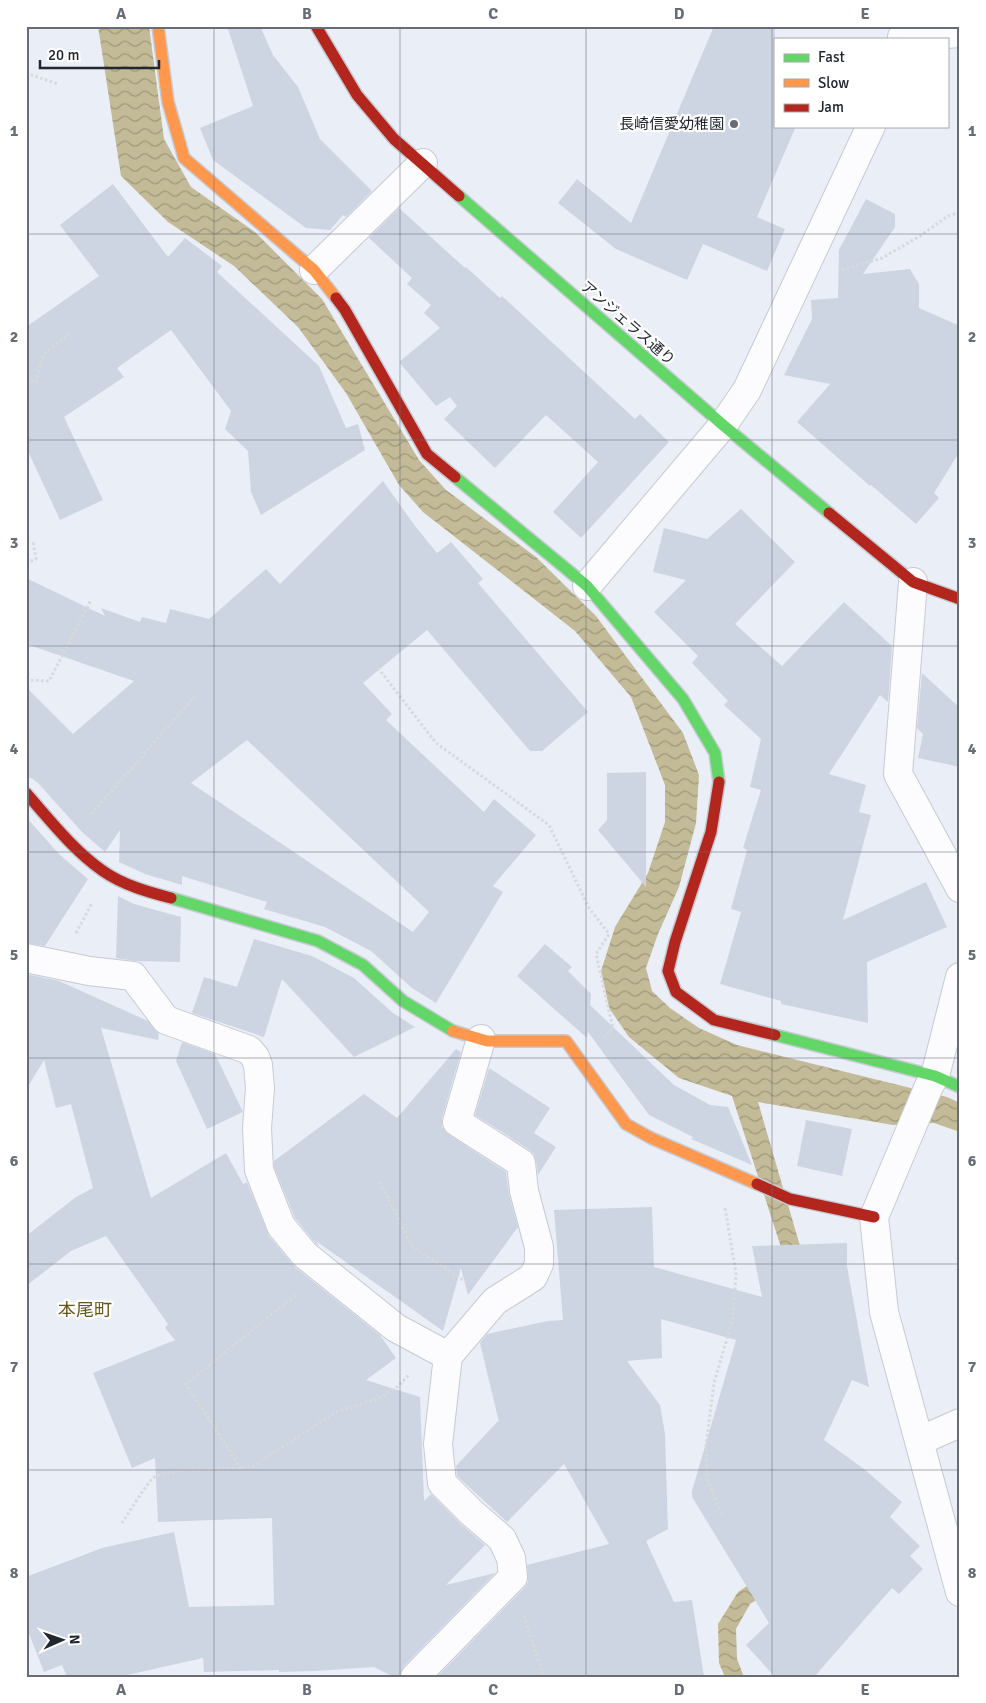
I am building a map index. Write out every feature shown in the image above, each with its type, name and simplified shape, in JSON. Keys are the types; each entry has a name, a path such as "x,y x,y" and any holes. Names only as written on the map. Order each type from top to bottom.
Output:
{"street":[{"path":"158,26 168,102 184,158 314,270 345,310 428,454 587,586 683,699 715,753 720,786 711,832 675,942 668,971 676,992 714,1020 932,1081 960,1087"},
{"name":"アンジェラス通り","path":"316,26 357,95 394,138 723,425 913,582 960,599"},
{"path":"902,34 960,33"},
{"path":"587,586 723,425 748,390 870,128"},
{"path":"314,270 423,163"},
{"path":"913,582 898,774 960,888"},
{"path":"26,793 68,840 103,871 139,889 318,941 363,965 402,1002 451,1031 487,1041 566,1041 626,1124 651,1138 790,1199 874,1217"},
{"path":"26,958 89,971 133,976 166,1020 249,1050 255,1057 258,1065 260,1088 257,1128 258,1170 281,1226 305,1255 396,1328 442,1352"},
{"path":"960,977 932,1081 874,1217 884,1312 960,1592"},
{"path":"415,1677 513,1577 511,1558 502,1539 442,1483 438,1444 442,1352 495,1301 532,1277 539,1264 539,1247 524,1191 521,1163 457,1122 481,1039"},
{"path":"919,1441 960,1423"}],"path":[{"path":"26,73 58,84"},
{"path":"802,274 842,270 882,258 920,236 948,216 960,212"},
{"path":"26,379 36,382 43,355 72,332"},
{"path":"26,563 36,559 33,542"},
{"path":"26,680 49,681 91,600"},
{"path":"378,668 436,743 549,825 589,908 609,934 596,954 613,1028 580,1060"},
{"path":"68,840 198,692"},
{"path":"63,966 78,928 109,874"},
{"path":"719,1168 736,1272 733,1318 714,1383 706,1446 707,1477 721,1514"},
{"path":"380,1182 412,1246 495,1301"},
{"path":"241,1469 186,1384 325,1271"},
{"path":"122,1523 153,1478 170,1472 241,1469 253,1466 336,1412 377,1399 396,1388 442,1352"},
{"path":"497,1594 524,1614 544,1677"}],"water":[{"path":"98,26 149,26 164,139 191,187 255,232 322,299 419,460 446,490 536,557 596,616 683,733 699,775 696,823 679,887 658,934 646,968 652,991 670,1008 699,1028 737,1045 947,1097 960,1103 960,1132 934,1123 893,1125 758,1102 807,1270 806,1568 750,1604 736,1629 737,1659 744,1677 725,1677 719,1663 718,1624 738,1592 791,1557 790,1275 732,1096 679,1078 629,1037 609,1008 601,971 615,927 648,873 665,822 665,785 631,697 575,631 423,512 399,485 346,393 298,327 234,266 168,222 121,176"}],"building":[{"path":"227,26 260,26 273,55 298,87 320,139 372,191 346,217 343,215 330,230 306,228 213,160 200,128 253,106"},
{"path":"714,26 775,26 774,128 795,128 757,217 785,229 767,271 703,244 687,280 616,249 558,203 577,179 631,223"},
{"path":"113,184 168,257 185,238 222,266 217,272 319,366 346,428 358,424 365,450 261,515 251,492 248,451 225,429 231,411 171,330 117,368 124,377 64,417 103,500 60,520 26,447 26,327 99,276 60,225"},
{"path":"866,199 895,214 895,227 863,274 910,269 919,284 919,308 960,326 960,451 934,493 939,498 916,524 797,422 830,384 784,375 812,319 811,300 838,298 839,250"},
{"path":"399,208 500,298 502,296 635,419 640,414 669,442 581,538 553,512 598,462 546,415 495,468 444,419 457,406 450,397 436,406 399,362 440,328 424,313 431,305 407,284 412,278 369,238"},
{"path":"383,481 437,553 451,542 483,579 478,583 588,712 542,751 530,751 427,630 363,683 392,714 386,720 484,812 494,799 536,835 493,886 503,892 436,1003 412,988 371,951 325,927 264,909 267,902 182,876 182,885 145,874 119,862 120,830 105,852 82,832 38,783 31,778 26,778 26,687 73,734 134,681 26,644 26,578 105,616 101,608 140,622 142,617 166,623 170,609 209,619 266,569 280,584","holes":["247,740 429,912 413,932 191,783"]},
{"path":"741,509 795,562 735,624 782,666 844,602 892,646 888,702 880,695 829,774 866,785 859,812 871,815 843,920 926,882 947,927 867,962 868,1023 781,1004 781,1001 720,984 741,912 731,909 747,850 743,848 761,790 750,787 761,739 724,705 728,701 692,663 698,656 654,612 686,580 653,572 664,528 707,539"},
{"path":"922,673 960,708 960,767 918,758 923,734 917,728"},
{"path":"646,772 646,887 598,830 607,820 607,773"},
{"path":"26,817 59,854 88,879 45,946 26,943"},
{"path":"118,896 134,904 181,917 180,962 136,961 116,958"},
{"path":"254,939 312,956 354,978 393,1013 415,1027 354,1057 282,979 264,1037 192,1013 204,977 237,987"},
{"path":"545,944 572,967 568,971 591,994 590,1005 674,1085 710,1105 728,1107 752,1165 691,1139 693,1137 649,1115 588,1032 587,1038 517,976"},
{"path":"26,974 59,981 148,1021 159,1034 158,1040 101,1028 151,1198 226,1153 243,1184 247,1182 269,1236 295,1267 380,1335 396,1358 366,1380 420,1397 424,1501 431,1494 485,1545 446,1585 495,1573 404,1666 400,1677 394,1677 374,1667 315,1671 204,1672 203,1658 118,1677 67,1677 62,1665 44,1672 26,1626 26,1577 102,1548 174,1532 189,1607 274,1605 272,1518 158,1522 155,1458 132,1468 93,1373 175,1340 165,1328 168,1324 106,1236 71,1251 26,1286 26,1236 76,1197 93,1188 71,1104 56,1108 44,1060 26,1090"},
{"path":"182,1042 215,1054 243,1112 207,1129 176,1061"},
{"path":"456,1049 461,1052 442,1118 442,1127 449,1135 506,1172 509,1195 518,1227 468,1295 461,1268 443,1331 316,1241 319,1246 316,1244 295,1218 274,1167 274,1161 364,1094 397,1118"},
{"path":"489,1068 550,1108 534,1133 556,1147 538,1175 534,1154 530,1150 475,1115"},
{"path":"806,1120 852,1129 842,1176 797,1166"},
{"path":"652,1207 654,1267 762,1297 752,1246 847,1243 847,1266 869,1387 852,1380 824,1440 864,1469 902,1502 890,1517 920,1546 910,1556 923,1569 899,1594 892,1588 814,1677 775,1677 746,1645 769,1623 692,1497 692,1491 736,1340 661,1319 662,1358 627,1361 660,1405 665,1434 668,1529 646,1541 674,1602 692,1600 704,1677 437,1677 524,1588 528,1582 527,1565 609,1544 564,1464 507,1522 457,1476 456,1466 499,1422 480,1343 487,1334 548,1321 563,1320 554,1210"}],"traffic: fast":[{"path":"459,196 723,425 829,513"},
{"path":"455,477 587,586 683,699 715,753 719,782"},
{"path":"171,898 318,941 363,965 403,1001 453,1031"},
{"path":"775,1035 935,1076 960,1087"}],"traffic: slow":[{"path":"158,26 168,102 184,158 314,270 336,298"},
{"path":"453,1031 487,1041 566,1041 626,1124 651,1138 757,1184"}],"traffic: jam":[{"path":"316,26 357,95 394,139 459,196"},
{"path":"336,298 345,310 427,454 455,477"},
{"path":"829,513 913,582 960,599"},
{"path":"719,782 711,832 675,942 668,971 676,992 714,1020 775,1035"},
{"path":"26,793 72,844 103,871 127,884 171,898"},
{"path":"757,1184 790,1199 874,1217"}],"place":[{"name":"長崎信愛幼稚園","path":"734,124"}],"district":[{"name":"本尾町","path":"85,1310"}]}
